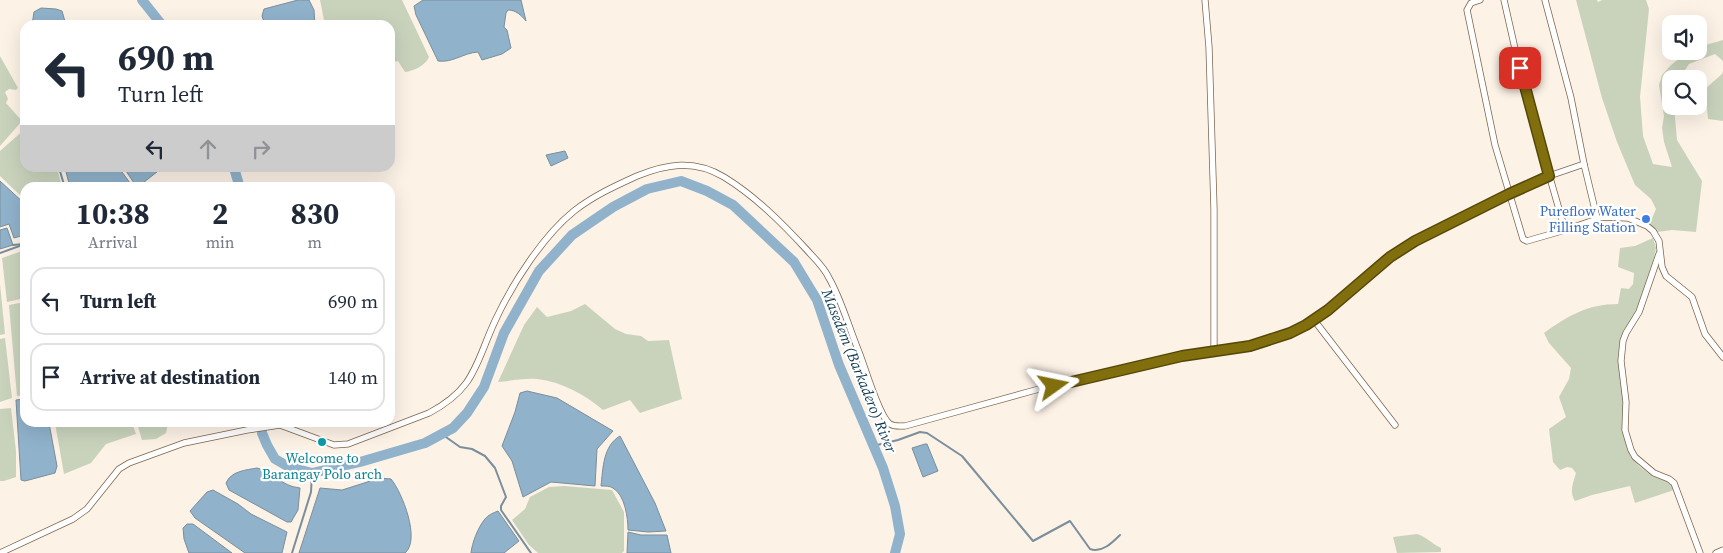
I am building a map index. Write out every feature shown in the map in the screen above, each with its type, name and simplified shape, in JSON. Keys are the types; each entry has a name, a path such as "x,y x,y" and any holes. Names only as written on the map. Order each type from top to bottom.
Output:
{"street":[{"path":"1205,0 1209,47 1214,209 1214,350"},
{"path":"1480,0 1470,3 1467,10 1495,145 1525,240 1565,230 1597,218 1628,218 1647,226 1657,236 1662,267 1666,276 1692,298 1705,334 1723,357"},
{"path":"1504,0 1523,84 1565,230"},
{"path":"1545,0 1571,98 1597,218"},
{"path":"395,425 429,413 446,403 464,387 477,366 494,322 506,299 536,253 573,212 602,193 660,168 675,165 707,168 730,181 775,216 829,277 878,405 889,424 905,426 1039,390 1214,350 1250,346 1290,333 1314,320 1390,257 1415,241 1509,194 1549,176 1584,164"},
{"path":"1660,252 1639,312 1623,341 1621,361 1626,402 1625,430 1635,457 1654,473 1674,483 1700,553"},
{"path":"1314,320 1395,425"},
{"path":"0,553 73,519 87,509 119,469 129,463 184,443 266,427"},
{"path":"285,427 334,445 341,445 390,427"},
{"path":"1716,553 1723,550"}],"green space":[{"path":"320,0 402,0 429,57 419,67 405,72 398,61 395,62 395,20 324,20"},
{"path":"1576,0 1597,0 1598,2 1602,0 1646,0 1649,9 1640,97 1643,136 1653,164 1672,167 1664,142 1662,128 1664,115 1675,115 1677,140 1702,181 1696,232 1672,230 1657,232 1649,225 1656,209 1651,199 1635,185 1617,142 1602,98"},
{"path":"1723,40 1723,61 1715,54 1707,57 1707,45"},
{"path":"0,56 18,88 16,90 9,89 5,92 8,99 6,103 20,119 20,123 0,146"},
{"path":"1677,60 1699,60 1689,64 1685,70 1666,70"},
{"path":"1723,71 1723,121 1708,119 1707,87"},
{"path":"1662,75 1662,104 1659,85"},
{"path":"20,133 20,172 58,172 61,182 20,182 20,195 0,176 0,151"},
{"path":"1653,238 1656,248 1654,258 1636,312 1620,340 1618,359 1624,406 1622,428 1630,456 1652,476 1671,483 1674,490 1635,503 1630,486 1575,501 1572,491 1576,473 1572,468 1567,467 1560,470 1553,462 1549,429 1566,417 1559,397 1569,379 1571,368 1549,343 1544,333 1578,312 1597,306 1618,304 1621,288 1629,289 1633,284 1634,273 1618,267 1620,248 1635,246"},
{"path":"20,252 20,299 7,302 2,258"},
{"path":"0,284 5,334 0,335"},
{"path":"20,303 20,396 17,396 9,305"},
{"path":"585,304 615,329 626,334 641,336 648,341 669,340 682,399 640,413 630,400 603,410 580,394 555,383 537,379 498,382 524,325 537,307 547,317 571,311"},
{"path":"5,338 12,398 0,402 0,339"},
{"path":"11,408 16,451 16,477 0,481 0,409"},
{"path":"56,427 133,427 136,434 106,444 91,463 64,474"},
{"path":"138,427 167,427 166,433 156,439 142,440"},
{"path":"564,486 612,490 624,512 624,551 622,553 538,553 529,545 512,520 525,509 530,497 549,487"},
{"path":"1417,534 1441,548 1441,552 1397,553 1393,537"}],"water":[{"path":"298,0 309,0 314,10 315,20 263,20 262,16 264,9"},
{"path":"423,0 521,0 526,21 518,13 508,10 504,27 507,30 511,48 502,54 482,60 478,52 448,61 438,61 416,15 414,6"},
{"path":"41,8 56,9 62,11 65,20 33,20 34,12"},
{"path":"565,151 568,158 551,166 546,155"},
{"path":"66,172 122,172 129,182 69,182"},
{"path":"127,172 157,172 144,182 133,182"},
{"path":"0,181 20,199 20,236 14,238 9,224 0,227"},
{"path":"7,228 13,245 0,249 0,230"},
{"path":"527,391 557,398 613,431 597,449 595,486 551,482 523,497 512,461 502,446 520,393"},
{"path":"16,400 20,400 20,427 50,427 57,466 55,473 25,481 21,480"},
{"path":"620,436 655,503 666,531 628,530 623,501 617,491 612,487 601,486 603,465 607,451 614,440"},
{"path":"927,444 938,471 923,477 912,448"},
{"path":"257,468 287,485 300,488 298,510 291,522 287,522 229,490 226,483 231,476"},
{"path":"380,478 391,479 400,494 408,516 411,538 405,553 299,553 320,488 342,490"},
{"path":"213,490 238,504 251,514 287,532 282,553 245,553 195,518 190,511 207,492"},
{"path":"498,511 519,541 504,553 471,553 482,522 492,513"},
{"path":"187,524 193,524 232,553 189,553 184,539 183,528"},
{"path":"628,532 641,535 667,535 671,553 627,553"}],"waterway":[{"name":"Masedem (Barkadero) River","path":"142,0 158,20"},
{"path":"60,172 63,182"},
{"name":"Masedem (Barkadero) River","path":"235,172 238,182"},
{"name":"Masedem (Barkadero) River","path":"261,427 267,445 275,459 289,467 312,473 360,462 425,443 453,428 467,413 484,387 504,333 539,271 572,235 613,207 647,189 681,181 707,191 733,205 794,262 817,300 839,365 883,468 895,506 900,534 895,553"},
{"path":"13,245 20,244"},
{"path":"0,253 20,246"},
{"path":"873,446 920,432 927,433 962,456 1033,541 1070,521 1090,549 1099,550 1110,544 1120,535"},
{"path":"443,435 460,447 472,449 485,456 495,468 506,497 501,510 531,553"},
{"path":"292,553 311,492 312,473"}],"place":[{"name":"Pureflow Water Filling Station","path":"1646,219"},
{"name":"Welcome to Barangay Polo arch","path":"322,442"}],"route":[{"path":"1054,386 1182,356 1250,346 1290,333 1328,310 1390,257 1415,241 1549,176 1520,68"}]}
